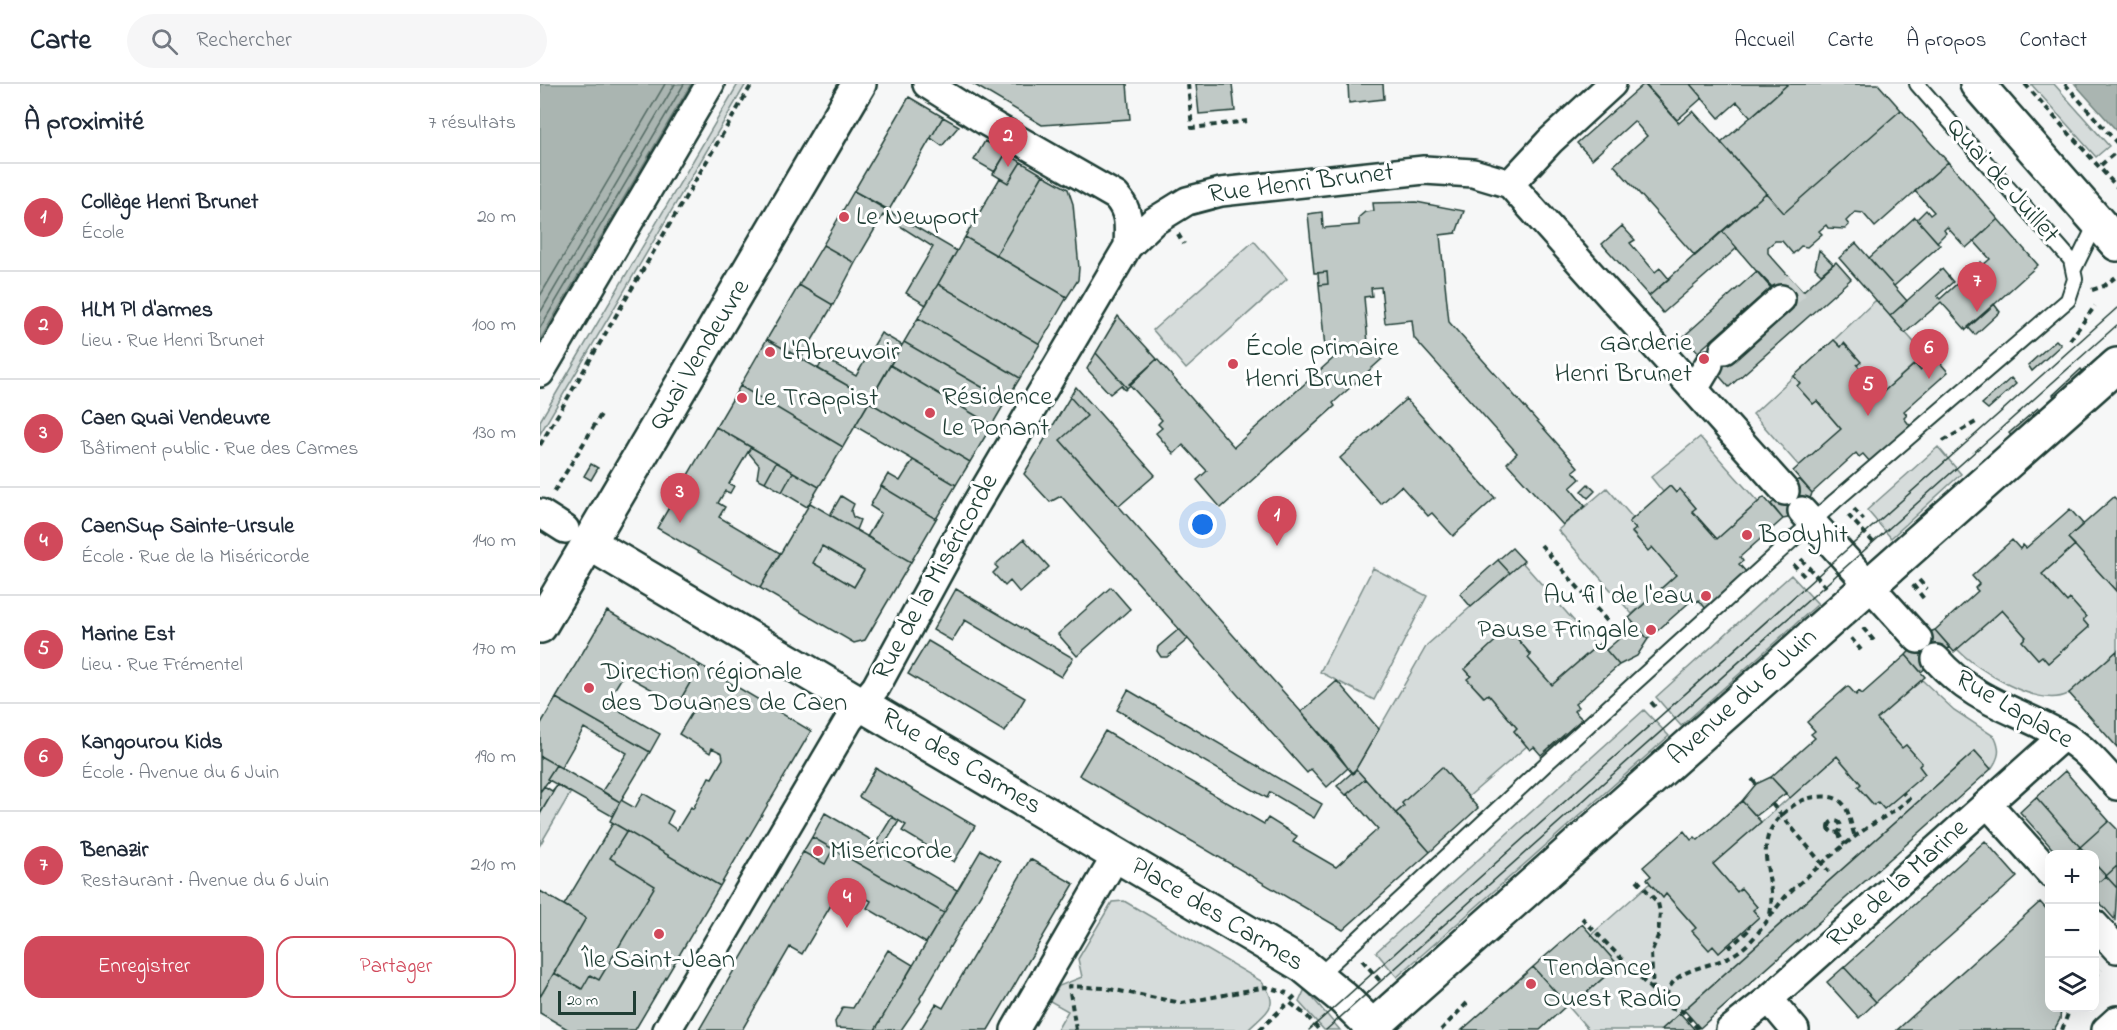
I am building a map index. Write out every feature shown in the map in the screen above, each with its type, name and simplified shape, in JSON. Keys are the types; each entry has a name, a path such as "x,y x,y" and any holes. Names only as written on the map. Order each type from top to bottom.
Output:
{"street":[{"path":"540,373 710,84"},
{"name":"Quai Vendeuvre","path":"540,626 577,536 859,84"},
{"path":"927,84 987,122 1116,196 1125,206 1128,216 1128,246"},
{"path":"1612,84 1550,141 1510,184 1918,639"},
{"name":"Quai de Juillet","path":"1977,84 2107,233"},
{"name":"Rue Henri Brunet","path":"1128,246 1154,222 1181,204 1195,197 1221,192 1424,170 1473,173 1510,184"},
{"name":"Rue de la Miséricorde","path":"667,1030 861,703 876,687 973,509 1128,246"},
{"path":"1694,389 1717,357 1781,299"},
{"name":"Avenue du 6 Juin","path":"1373,1029 2117,365"},
{"path":"541,513 577,536"},
{"name":"Rue des Carmes","path":"577,536 1117,854"},
{"name":"Rue Laplace","path":"1936,659 1952,678 1971,692 2063,736 2087,752 2117,786"},
{"name":"Rue de la Marine","path":"1730,1030 1769,999 1988,804 2002,787 2063,736"},
{"path":"1988,804 2045,868"},
{"path":"1015,1030 1117,854"},
{"name":"Place des Carmes","path":"1117,854 1304,966 1309,983 1373,1029"},
{"path":"2099,929 2117,949"},
{"path":"1769,999 1795,1030"},
{"path":"2106,1030 2117,1020"}],"lane":[{"name":"Quai de Juillet","path":"1309,983 1548,762 1800,508 2061,307 2074,288 2074,268 2063,251 1917,84"},
{"name":"Quai de Juillet","path":"2074,268 2107,233"}],"path":[{"path":"540,445 752,84"},
{"path":"1188,84 1192,128 1247,122"},
{"path":"2025,84 2117,187"},
{"path":"2065,84 2117,143"},
{"path":"2100,165 2117,151"},
{"path":"2083,290 2104,286 2117,276"},
{"path":"2070,340 2095,306"},
{"path":"541,513 602,413"},
{"path":"1943,441 1977,422"},
{"path":"1850,504 1864,520"},
{"path":"1858,525 1878,547"},
{"path":"1541,546 1620,637"},
{"path":"1811,570 1828,590"},
{"path":"1920,593 1925,600"},
{"path":"1872,639 1876,643"},
{"path":"1651,702 1657,709"},
{"path":"1752,779 1756,784"},
{"path":"1665,1007 1665,993 1676,978 1731,956 1747,945 1758,935 1770,915 1792,890 1855,837 1896,811 1909,799 1903,793"},
{"path":"1770,915 1765,850 1771,830 1781,816 1808,798 1834,798 1848,809 1855,837"},
{"path":"1772,804 1829,872"},
{"path":"1838,833 1845,845"},
{"path":"1637,880 1658,903 1660,912 1658,936 1651,953 1653,991"},
{"path":"1582,918 1653,991 1665,1007 1682,1011 1699,1030"},
{"path":"1729,945 1730,947 1751,928 1749,926"},
{"path":"1740,937 1747,945"},
{"path":"1366,966 1386,987"},
{"path":"1259,1030 1309,983"},
{"path":"1076,1030 1069,986 1104,988 1182,1003 1266,987 1287,993"},
{"path":"1289,1002 1307,1016 1319,1030"},
{"path":"1441,1030 1467,1003"},
{"path":"2062,1030 2069,1012"}],"shaded area":[{"path":"738,84 746,84 540,434 540,421"},
{"path":"2031,84 2054,84 2109,146 2096,157"},
{"path":"1254,241 1287,279 1186,369 1153,330"},
{"path":"1876,300 1931,361 1920,370 1914,364 1882,393 1857,365 1860,362 1845,344 1841,347 1834,340"},
{"path":"1794,376 1800,383 1797,386 1813,404 1817,401 1841,429 1799,466 1753,414"},
{"path":"1700,437 1758,502 1717,539 1692,511 1696,508 1680,490 1676,493 1670,486 1663,492 1651,477"},
{"path":"1938,447 1961,474 1891,538 1867,510"},
{"path":"1607,488 1633,518 1629,522 1636,529 1632,533 1648,550 1652,547 1676,575 1632,614 1558,530"},
{"path":"2075,545 2117,592 2117,651 2087,680 2068,694 2055,697 2041,696 2009,685 1966,658 1957,649 2002,610 2026,637 2022,641 2038,659 2042,656 2048,663 2089,627 2083,620 2086,617 2070,599 2067,602 2042,574"},
{"path":"822,546 864,570 854,587 813,563"},
{"path":"1522,562 1596,646 1552,685 1528,658 1531,655 1515,636 1511,639 1505,633 1465,669 1471,676 1468,679 1483,697 1488,694 1517,728 1514,731 1527,746 1468,797 1441,768 1402,803 1404,806 1396,813 1356,769 1427,645"},
{"path":"1373,568 1427,596 1374,700 1320,672"},
{"path":"1791,575 1818,604 1681,726 1656,697"},
{"path":"1922,680 1954,710 1995,737 1998,754 1991,769 1975,751 1661,1030 1589,1030 1567,1005 1576,997 1579,1000 1618,965 1591,935 1650,883 1663,897 1666,894 1696,928 1709,949 1713,946 1719,953 1759,917 1753,910 1757,907 1741,889 1737,892 1713,864 1837,756 1861,784 1858,787 1873,805 1878,802 1884,809 1924,774 1919,766 1922,763 1906,745 1902,748 1877,719"},
{"path":"1644,710 1669,736 1397,977 1376,952"},
{"path":"557,785 571,792 540,845 540,814"},
{"path":"1124,901 1261,981 1270,997 1270,1008 1248,1030 1057,1030 1068,1011 1050,1001 1059,986 1082,977 1078,959 1112,902"},
{"path":"1305,989 1340,1030 1324,1030 1299,1002"}],"water":[{"path":"540,84 691,84 540,340"},
{"path":"2075,84 2117,84 2117,131"}],"building":[{"path":"973,84 1127,84 1130,119 1042,125"},
{"path":"1196,84 1232,84 1235,111 1199,114"},
{"path":"1348,84 1383,84 1384,99 1349,103"},
{"path":"1644,84 1679,123 1693,111 1766,193 1695,256 1614,165 1647,136 1634,121 1592,159 1577,143"},
{"path":"1645,84 1690,84 1702,98 1677,120"},
{"path":"1690,84 1788,84 1751,117 1737,102 1719,118"},
{"path":"1788,84 1878,84 1901,110 1784,213 1721,143"},
{"path":"909,97 943,117 889,210 854,191"},
{"path":"1901,110 1948,162 1875,227 1863,213 1855,212 1846,221 1849,225 1845,229 1828,228 1826,225 1819,231 1822,234 1807,247 1801,246 1793,254 1782,241 1775,241 1768,247 1768,253 1792,280 1776,294 1722,231 1766,193 1784,213"},
{"path":"943,117 959,126 942,146 931,138"},
{"path":"985,141 1006,153 995,172 974,160"},
{"path":"1006,153 1021,162 1008,183 993,174"},
{"path":"1021,162 1043,175 996,255 965,237 1000,178 1008,183"},
{"path":"1948,162 1998,219 1966,248 1947,227 1944,230 1946,233 1937,242 1917,219 1926,210 1930,215 1934,212 1915,191"},
{"path":"1043,175 1068,189 1073,204 1079,268 1078,280 1067,297 996,255"},
{"path":"854,191 957,251 926,305 906,293 933,247 883,215 855,263 823,245"},
{"path":"1416,202 1464,211 1456,233 1440,235 1449,322 1578,467 1573,471 1580,479 1570,488 1585,506 1563,525 1507,463 1517,453 1414,338 1412,320 1385,323 1381,287 1371,288 1372,296 1364,297 1368,343 1382,359 1333,403 1335,406 1221,508 1197,480 1207,471 1183,445 1174,454 1156,433 1162,428 1158,424 1162,420 1129,384 1157,359 1234,447 1337,355 1330,347 1325,348 1319,285 1328,284 1327,272 1314,273 1308,214 1322,212 1323,228 1359,225 1359,217 1365,212 1374,211 1373,203"},
{"path":"1915,217 1940,245 1894,286 1869,258"},
{"path":"1998,219 2038,265 1966,330 1941,302 1905,333 1890,316 1942,269 1953,282 1937,296 1940,299 1981,262 1983,265 1990,259 1974,241"},
{"path":"1622,226 1635,240 1630,243 1655,272 1660,268 1669,279 1649,296 1602,244"},
{"path":"1722,231 1737,248 1663,313 1649,296"},
{"path":"965,237 1067,297 1040,344 938,284"},
{"path":"1856,243 1907,301 1890,316 1839,258"},
{"path":"823,245 855,263 833,305 799,285"},
{"path":"1819,250 1833,264 1821,274 1815,268"},
{"path":"1836,262 1851,279 1729,387 1714,370"},
{"path":"1757,271 1772,287 1698,352 1684,336"},
{"path":"1327,272 1328,284 1319,285 1318,273"},
{"path":"1792,280 1802,291 1786,305 1776,294"},
{"path":"938,284 1040,344 1020,378 918,318"},
{"path":"799,285 833,305 801,359 767,339"},
{"path":"1994,304 2000,312 1975,335 1968,327"},
{"path":"1118,316 1157,359 1127,388 1096,353"},
{"path":"918,318 1020,378 1006,401 904,342"},
{"path":"881,333 902,345 871,399 818,369 824,358 856,376"},
{"path":"767,339 871,399 843,447 740,386"},
{"path":"1834,340 1841,347 1844,343 1861,362 1857,365 1882,393 1915,364 1920,370 1935,357 1948,372 1904,411 1907,415 1904,418 1911,427 1871,463 1863,454 1859,457 1856,453 1812,493 1793,471 1841,429 1817,401 1813,404 1797,386 1800,383 1794,376"},
{"path":"2056,340 2061,345 2032,371 2028,365"},
{"path":"904,342 1006,401 992,425 890,365"},
{"path":"1096,353 1127,388 1125,390 1121,385 1110,394 1087,369"},
{"name":"Résidence Le Ponant","path":"890,365 992,425 970,462 869,402"},
{"path":"2081,369 2086,375 2058,400 2053,395"},
{"path":"2011,378 2016,384 1988,409 1982,404"},
{"path":"740,386 843,447 819,487 716,427"},
{"path":"1076,387 1155,475 1119,506 1060,440 1087,416 1070,397"},
{"path":"1070,397 1087,416 1060,440 1334,749 1348,768 1327,787 1311,769 1307,773 1061,496 1050,502 1024,474"},
{"path":"1406,399 1495,498 1453,536 1432,513 1428,516 1401,486 1381,504 1340,458"},
{"path":"869,402 970,462 956,485 855,426"},
{"path":"2038,408 2043,413 2014,439 2009,433"},
{"path":"716,427 751,447 729,484 734,486 730,493 725,491 718,503 725,507 719,517 780,553 760,588 657,528"},
{"path":"751,447 776,462 765,482 757,478 759,465 748,452"},
{"path":"913,460 956,485 936,519 881,486 888,474 900,481"},
{"path":"776,462 793,472 782,492 765,482"},
{"path":"591,464 598,468 591,480 584,476"},
{"path":"793,472 819,487 807,507 782,492"},
{"path":"1799,479 1812,493 1809,502 1793,517 1783,519 1771,504"},
{"path":"1588,484 1595,491 1588,498 1581,491"},
{"path":"881,486 936,519 911,562 867,537 881,513 870,506"},
{"path":"1670,486 1676,493 1680,489 1696,508 1692,511 1717,539 1764,497 1783,519 1740,557 1743,561 1739,564 1747,573 1706,609 1699,600 1695,603 1692,600 1648,639 1629,618 1676,575 1652,547 1648,551 1632,532 1636,529 1629,522"},
{"path":"841,496 854,504 851,511 853,517 860,520 856,530 830,515"},
{"path":"2114,497 2117,500 2117,592 2068,538"},
{"path":"810,503 911,562 865,640 854,643 760,588","holes":["822,546 864,570 854,587 813,563"]},
{"path":"2070,509 2083,524 2068,538 2075,545 2042,574 2067,602 2070,599 2086,617 2083,620 2089,627 2048,663 2042,656 2038,659 2022,641 2026,637 2002,610 1954,652 1935,630 1978,591 1975,588 1979,584 1972,576 2012,540 2020,549 2023,545 2026,548"},
{"path":"1024,539 1049,567 1020,593 1010,581 1005,586 993,573 998,568 995,565"},
{"path":"1512,548 1524,561 1510,573 1498,560"},
{"path":"1498,560 1510,573 1471,607 1460,594"},
{"path":"1111,587 1130,609 1077,656 1058,634"},
{"path":"956,589 1073,658 1061,677 965,620 952,641 933,630"},
{"name":"Direction régionale des Douanes de Caen","path":"607,611 700,665 678,704 624,674 606,703 660,734 650,752 556,698"},
{"path":"1635,625 1648,639 1637,656 1619,665 1606,650"},
{"path":"1179,629 1188,639 1167,657 1161,657 1157,651 1158,647"},
{"path":"1935,630 1950,647 1921,672 1906,655 1925,634"},
{"path":"1505,632 1511,639 1515,636 1531,655 1528,658 1552,685 1600,643 1619,665 1575,704 1578,707 1574,711 1582,719 1541,755 1534,747 1530,750 1514,731 1517,728 1488,694 1484,697 1467,679 1471,676 1465,669"},
{"path":"928,641 1025,698 1005,732 908,674"},
{"path":"2117,651 2117,747 2069,693"},
{"path":"1906,655 1925,677 1877,719 1902,748 1906,745 1922,763 1919,766 1925,774 1884,809 1878,802 1874,805 1858,787 1861,784 1837,756 1790,798 1771,777 1815,738 1811,734 1815,731 1807,722 1848,686 1856,695 1859,691 1862,694"},
{"path":"700,665 811,731 720,886 610,821 621,800 635,808 643,793 673,811 667,823 677,830 691,807 693,809 709,777 712,778 723,759 722,753 712,748 710,753 679,734 693,711 679,702"},
{"path":"1337,681 1379,729 1353,774 1301,712"},
{"path":"1128,690 1322,804 1314,818 1270,792 1267,798 1117,710"},
{"path":"556,698 650,752 620,802 602,791 627,753 584,728 561,768 540,756 540,725"},
{"path":"1105,731 1264,824 1268,818 1297,836 1293,842 1336,867 1378,829 1347,794 1365,779 1430,852 1343,930 1079,775"},
{"path":"1975,751 1991,769 1700,1028 1684,1010"},
{"path":"540,756 556,765 540,792"},
{"path":"556,765 620,802 612,816 547,779"},
{"path":"1442,767 1478,808 1430,852 1396,813 1404,806 1402,803"},
{"path":"876,768 975,826 954,862 902,831 906,825 859,797"},
{"path":"1356,769 1365,779 1346,795 1337,786"},
{"path":"2065,771 2109,821 2080,847 2036,797"},
{"path":"1771,777 1786,793 1756,816 1742,801 1756,784"},
{"path":"557,785 540,814 540,792 544,786 552,791"},
{"path":"2036,797 2080,847 2077,850 2053,850 2020,812"},
{"path":"1742,801 1761,822 1713,864 1737,892 1741,888 1757,907 1753,910 1759,917 1719,953 1713,946 1709,950 1692,931 1696,928 1666,894 1663,898 1647,879 1651,876 1643,867 1684,831 1691,840 1695,837 1698,840"},
{"path":"825,813 957,890 944,913 812,837"},
{"path":"892,817 899,821 883,847 876,843"},
{"path":"2109,821 2117,829 2117,866 2106,876 2099,868 2099,850 2083,850 2080,847"},
{"path":"613,823 627,831 610,858 655,886 599,980 590,975 582,989 554,973 586,918 564,905"},
{"name":"Île Saint-Jean","path":"627,831 720,886 635,1030 569,1030 540,1013 540,997 554,973 582,989 590,975 599,980 655,886 610,858"},
{"name":"Miséricorde","path":"812,837 833,849 825,864 803,852"},
{"path":"1985,841 2017,877 1876,1002 1844,967"},
{"path":"833,849 944,913 926,943 867,908 871,901 843,885 802,954 790,947 742,1030 699,1030 803,852 825,864"},
{"path":"981,850 1000,861 920,998 921,1001 901,1030 875,1030"},
{"path":"1030,859 1074,884 988,1030 920,1030 936,1004 943,1008"},
{"path":"2117,866 2117,888 2106,876"},
{"path":"2099,868 2106,876 2099,882"},
{"path":"2106,876 2117,888 2115,920 2099,902 2099,882"},
{"path":"540,891 586,918 540,997"},
{"path":"2040,902 2045,908 2045,1012 2061,1012 2060,1019 2054,1030 1897,1030"},
{"path":"1582,924 1618,965 1578,1000 1576,997 1567,1005 1533,967"},
{"path":"888,950 913,965 875,1030 836,1028 835,1022 843,1007 853,1008"},
{"name":"Tendance Ouest Radio","path":"1533,967 1567,1005 1540,1030 1462,1030"},
{"path":"1844,967 1876,1002 1859,1018 1827,982"},
{"path":"1680,1013 1695,1030 1661,1030"}],"tunnel":[{"path":"1781,299 1797,285"}],"tram line":[{"path":"1309,1030 2117,308"},
{"path":"1326,1030 2117,325"}],"place":[{"name":"HLM Pl d'armes","path":"1008,167"},
{"name":"Le Newport","path":"844,217"},
{"name":"Benazir","path":"1977,312"},
{"name":"L'Abreuvoir","path":"770,352"},
{"name":"Garderie Henri Brunet","path":"1704,359"},
{"name":"École primaire Henri Brunet","path":"1233,364"},
{"name":"Kangourou Kids","path":"1929,379"},
{"name":"Le Trappist","path":"742,398"},
{"name":"Résidence Le Ponant","path":"930,413"},
{"name":"Marine Est","path":"1868,416"},
{"name":"Caen Quai Vendeuvre","path":"680,523"},
{"name":"Bodyhit","path":"1747,535"},
{"name":"Collège Henri Brunet","path":"1277,546"},
{"name":"Au fil de l'eau","path":"1706,596"},
{"name":"Pause Fringale","path":"1651,630"},
{"name":"Direction régionale des Douanes de Caen","path":"589,688"},
{"name":"Miséricorde","path":"818,851"},
{"name":"CaenSup Sainte-Ursule","path":"847,928"},
{"name":"Île Saint-Jean","path":"659,934"},
{"name":"Tendance Ouest Radio","path":"1531,984"}]}
